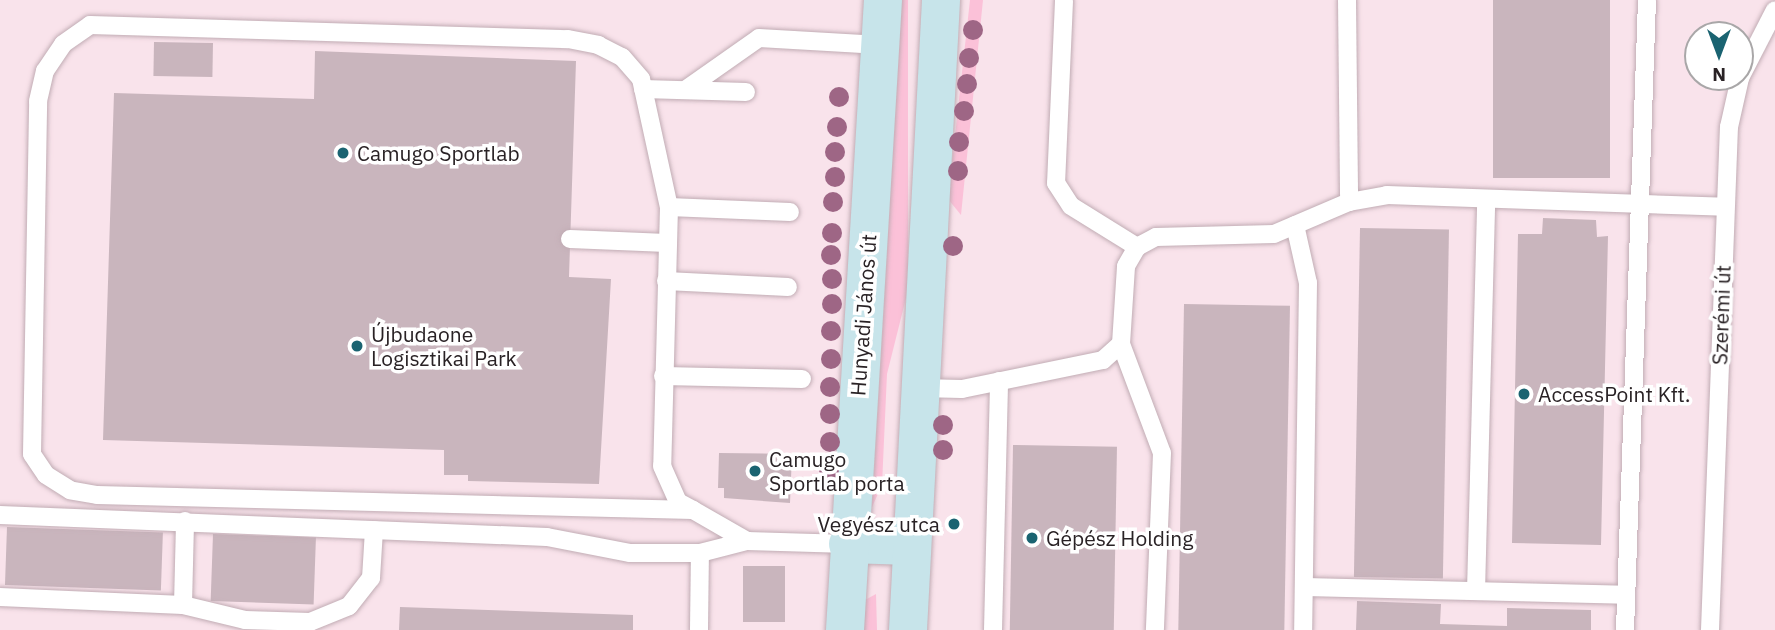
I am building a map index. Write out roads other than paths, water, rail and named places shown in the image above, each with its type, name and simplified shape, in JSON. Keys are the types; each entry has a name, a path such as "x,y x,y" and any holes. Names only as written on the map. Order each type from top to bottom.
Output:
{"main road":[{"path":"908,630 942,0"},
{"name":"Hunyadi János út","path":"845,630 848,544 880,45 880,2"},
{"path":"848,544 911,546"}],"lane":[{"path":"1347,0 1349,202"},
{"path":"1625,630 1647,0"},
{"path":"1064,1 1056,183 1071,206 1137,247"},
{"name":"Szerémi út","path":"1710,630 1729,127 1740,78 1775,10"},
{"path":"693,510 97,495 70,490 46,475 32,454 38,100 45,71 63,44 90,25 568,39 598,45 622,57 641,79 668,207 662,466 668,489 678,502 693,510 747,541"},
{"path":"685,90 759,38 880,45"},
{"path":"643,89 746,92"},
{"path":"1155,630 1162,453 1121,344 1126,266 1137,247 1156,237 1240,238 1274,234 1349,202 1387,195 1725,207"},
{"path":"1476,591 1486,199"},
{"path":"668,207 790,212"},
{"path":"1295,225 1308,284 1303,630"},
{"path":"570,239 667,243"},
{"path":"666,281 788,287"},
{"path":"919,388 954,390 1103,360 1121,344"},
{"path":"663,376 802,379"},
{"path":"993,630 999,382"},
{"path":"0,515 547,537 630,553 700,553 747,541 848,544"},
{"path":"183,605 185,522"},
{"path":"0,597 183,605 244,620 310,622 349,606 371,578 374,530"},
{"path":"699,630 700,553"},
{"path":"1304,587 1626,595"}],"place":[{"name":"Camugo Sportlab","path":"343,153"},
{"name":"Újbudaone Logisztikai Park","path":"357,346"},
{"name":"AccessPoint Kft.","path":"1524,394"},
{"name":"Camugo Sportlab porta","path":"755,471"},
{"name":"Vegyész utca","path":"954,524"},
{"name":"Gépész Holding","path":"1032,538"}]}
